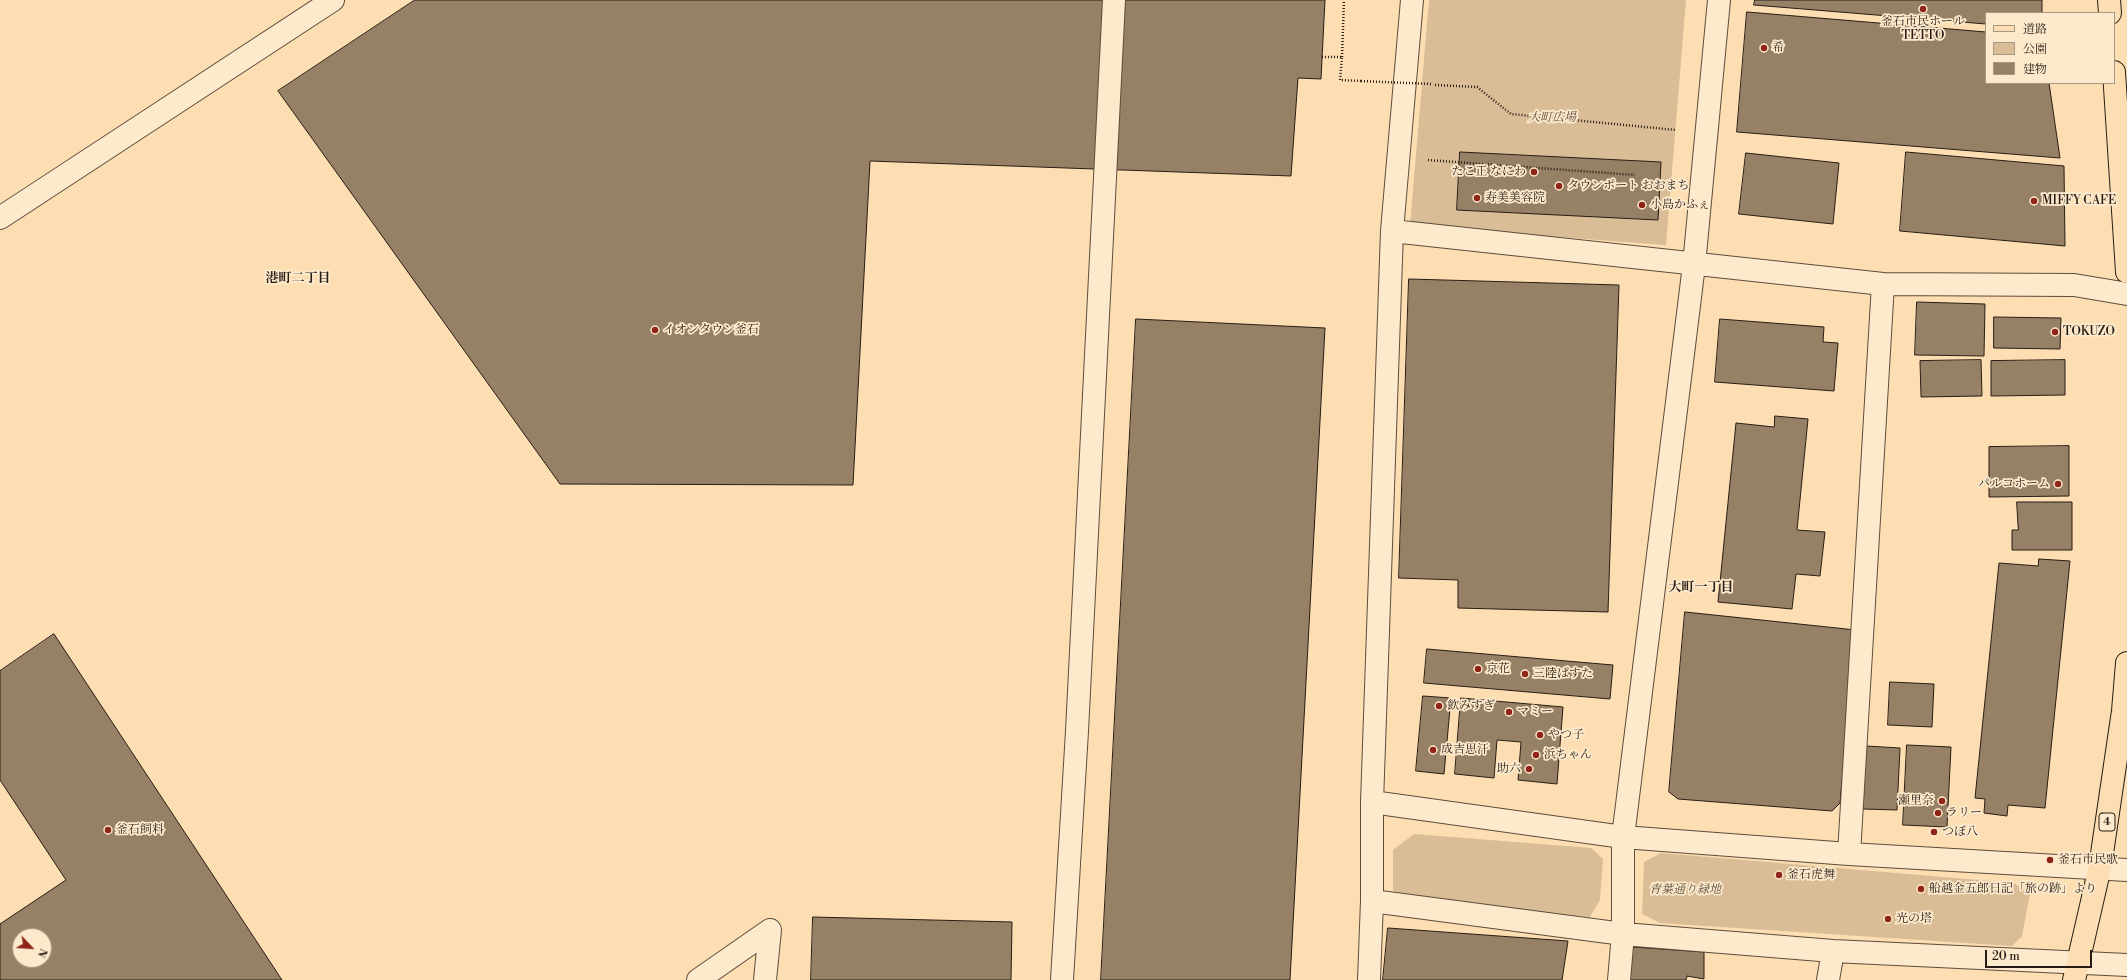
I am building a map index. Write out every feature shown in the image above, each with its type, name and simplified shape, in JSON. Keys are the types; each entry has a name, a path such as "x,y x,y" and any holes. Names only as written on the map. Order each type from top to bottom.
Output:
{"main road":[{"path":"2109,0 2110,12"},
{"path":"2115,84 2127,272"},
{"name":"4","path":"2076,971 2100,867 2123,711 2127,663"}],"street":[{"path":"0,218 333,0"},
{"path":"1062,980 1077,731 1114,0"},
{"path":"1369,980 1372,901 1372,802 1392,231 1412,0"},
{"path":"1619,980 1623,934 1623,837 1694,265 1719,0"},
{"path":"1392,231 1694,265 1883,284 2074,285 2127,294"},
{"path":"1849,854 1883,284"},
{"path":"1372,802 1623,837 1849,854 2100,867 2127,870"},
{"path":"1372,901 1623,934 2076,971 2127,965"},
{"path":"698,980 770,930 766,980"},
{"path":"1828,980 1833,951"}],"path":[{"path":"1344,0 1340,80 1477,87 1511,114 1707,133"},
{"path":"1322,57 1342,57"},
{"path":"1430,92 1431,84"},
{"path":"1426,152 1426,160 1635,175"}],"green space":[{"name":"大町広場","path":"1429,0 1686,0 1666,245 1410,226"},
{"path":"1414,834 1591,848 1603,859 1600,900 1590,917 1405,902 1393,890 1393,850"},
{"name":"青葉通り緑地","path":"1661,853 2014,883 2030,894 2022,936 2012,946 1660,923 1642,914 1644,862"}],"building":[{"name":"イオンタウン釜石","path":"415,0 1325,0 1321,79 1298,78 1291,176 870,161 853,485 560,484 278,91"},
{"name":"釜石市民ホール TETTO","path":"1755,0 2042,0 2042,12 1985,12 1985,24 1754,5"},
{"path":"1747,12 1985,32 1985,84 2049,84 2060,158 1737,132"},
{"name":"タウンポート おおまち","path":"1460,152 1661,162 1658,220 1457,210"},
{"path":"1906,152 2064,166 2065,246 1900,231"},
{"path":"1746,153 1839,163 1833,224 1739,214"},
{"path":"1409,279 1619,285 1608,612 1458,608 1458,580 1399,578"},
{"path":"1917,302 1985,304 1984,356 1915,355"},
{"path":"1994,317 2061,318 2060,349 1994,348"},
{"path":"1136,319 1325,328 1290,980 1101,980"},
{"path":"1720,319 1824,327 1823,342 1838,343 1834,391 1715,382"},
{"path":"1981,360 1982,396 1921,397 1920,361"},
{"path":"2065,360 2065,395 1991,396 1991,361"},
{"path":"1775,416 1808,419 1797,530 1825,532 1820,576 1796,574 1792,609 1718,602 1736,423 1774,427"},
{"path":"2069,446 2069,496 1989,497 1989,447"},
{"path":"2017,502 2072,502 2072,550 2012,550 2012,530 2018,530"},
{"path":"2039,559 2070,561 2045,808 2008,805 2007,816 1984,813 1985,799 1975,798 1999,563 2038,566"},
{"path":"1685,612 1856,630 1840,803 1832,811 1678,799 1669,792"},
{"name":"釜石飼料","path":"54,634 282,980 0,980 0,924 66,880 0,780 0,671"},
{"path":"1427,649 1613,665 1610,699 1424,683"},
{"path":"1890,682 1934,684 1932,727 1888,725"},
{"path":"1423,696 1451,698 1444,774 1416,771"},
{"path":"1461,698 1563,707 1557,784 1518,780 1521,742 1497,740 1494,778 1455,774"},
{"path":"1907,745 1951,747 1947,827 1903,825"},
{"path":"1866,746 1900,748 1897,810 1863,809"},
{"path":"813,917 1012,922 1011,980 811,980"},
{"path":"1388,928 1568,941 1562,980 1383,980"},
{"path":"1633,947 1704,952 1704,979 1687,976 1686,980 1630,980"}],"place":[{"name":"釜石市民ホール TETTO","path":"1923,9"},
{"name":"希","path":"1764,48"},
{"name":"たこ正 なにわ","path":"1534,172"},
{"name":"タウンポート おおまち","path":"1559,186"},
{"name":"寿美美容院","path":"1477,198"},
{"name":"MIFFY CAFE","path":"2034,201"},
{"name":"小島かふぇ","path":"1642,205"},
{"name":"イオンタウン釜石","path":"655,330"},
{"name":"TOKUZO","path":"2055,332"},
{"name":"パルコホーム","path":"2058,484"},
{"name":"京花","path":"1478,669"},
{"name":"三陸ぱすた","path":"1525,674"},
{"name":"飲みすぎ","path":"1439,706"},
{"name":"マミー","path":"1509,712"},
{"name":"やつ子","path":"1540,735"},
{"name":"成吉思汗","path":"1433,750"},
{"name":"浜ちゃん","path":"1536,755"},
{"name":"助六","path":"1529,769"},
{"name":"瀬里奈","path":"1942,801"},
{"name":"ラリー","path":"1938,813"},
{"name":"釜石飼料","path":"108,830"},
{"name":"つぼ八","path":"1934,832"},
{"name":"釜石市民歌","path":"2050,860"},
{"name":"釜石虎舞","path":"1779,875"},
{"name":"船越金五郎日記「旅の跡」より","path":"1921,889"},
{"name":"光の塔","path":"1888,919"}],"district":[{"name":"港町二丁目","path":"298,279"},
{"name":"大町一丁目","path":"1701,588"}]}
